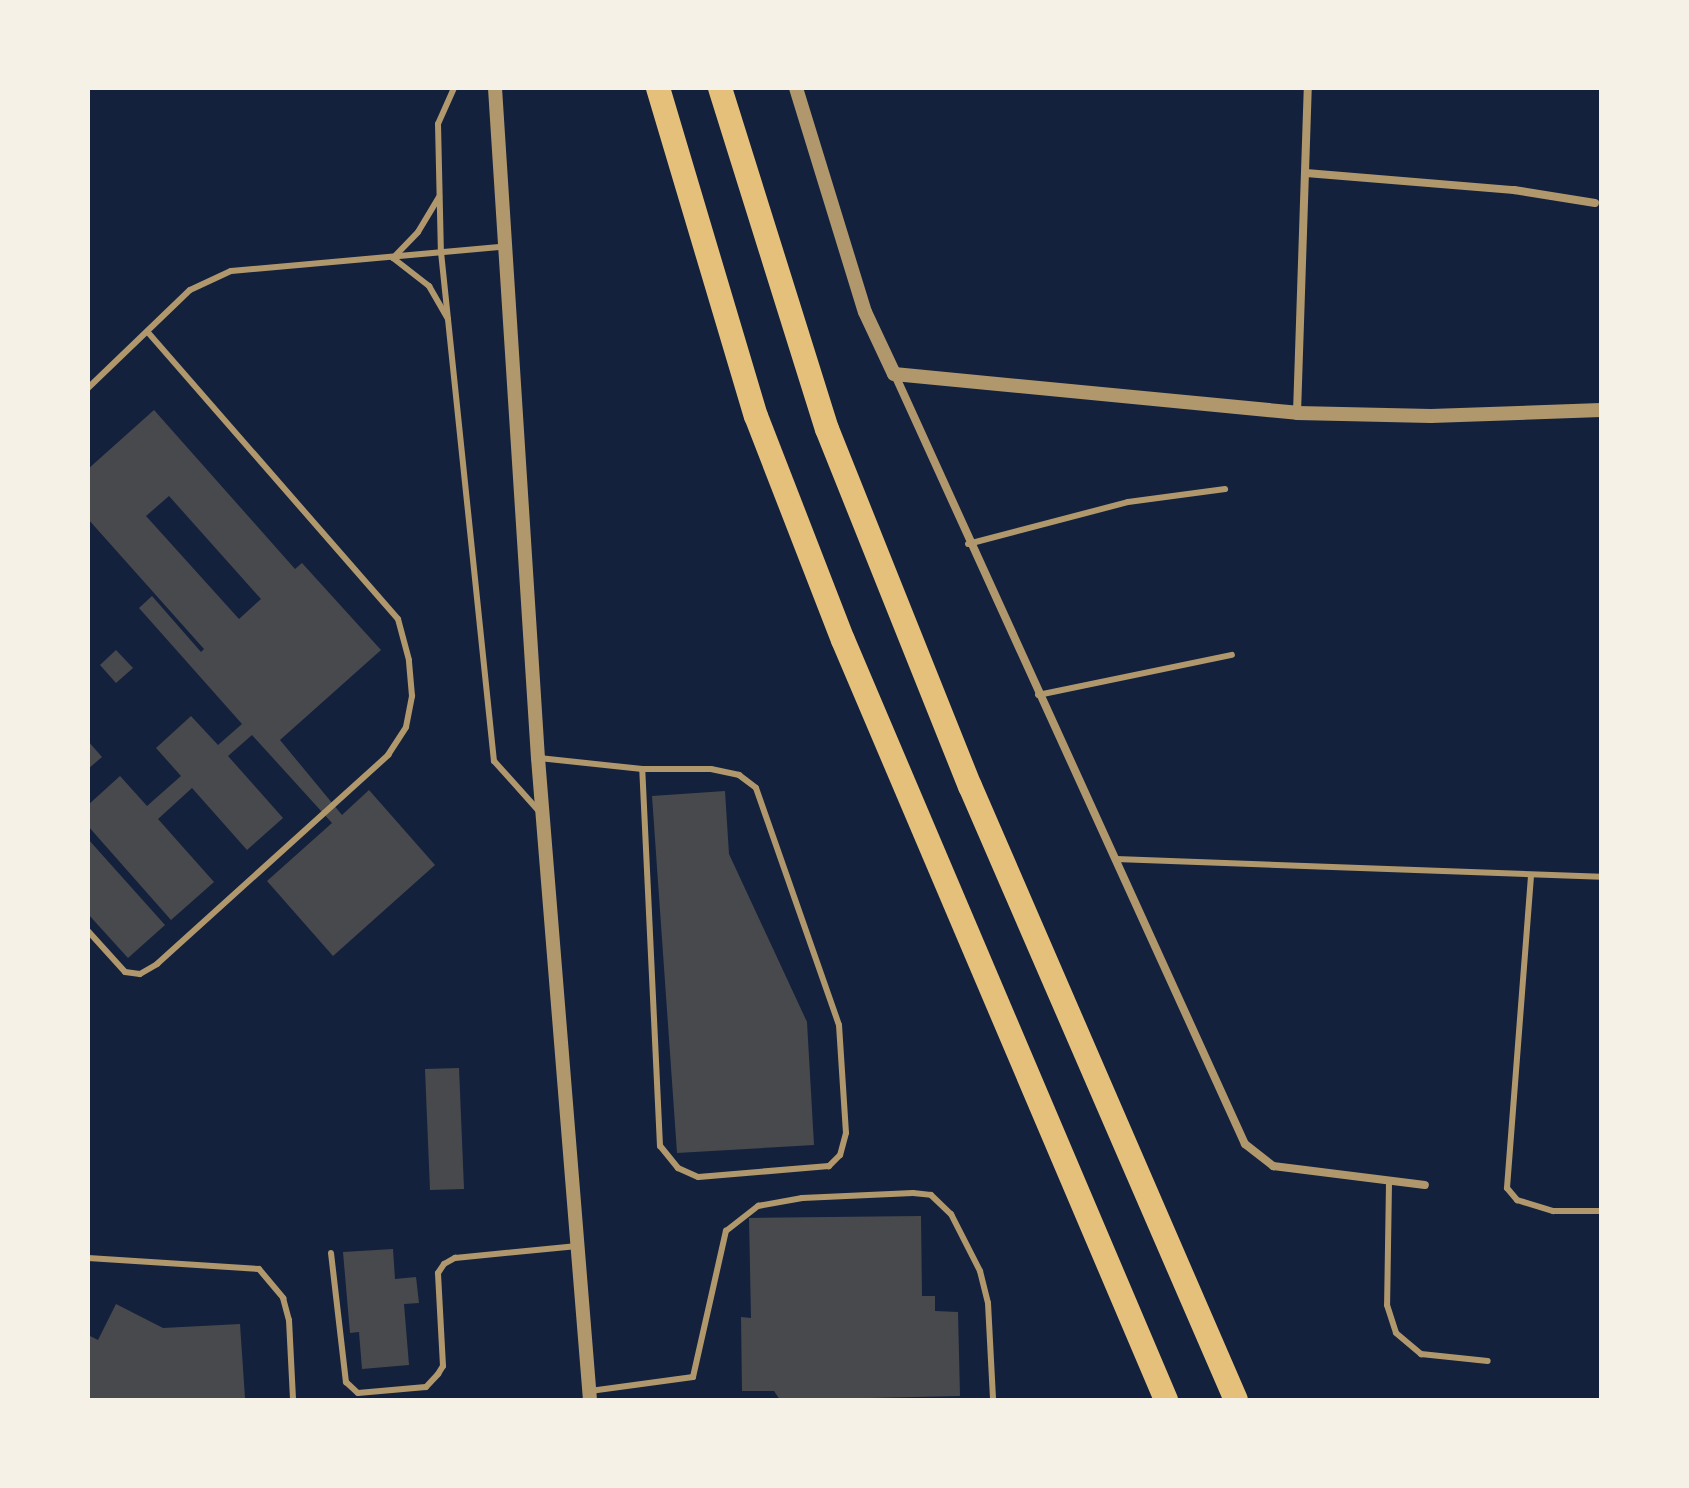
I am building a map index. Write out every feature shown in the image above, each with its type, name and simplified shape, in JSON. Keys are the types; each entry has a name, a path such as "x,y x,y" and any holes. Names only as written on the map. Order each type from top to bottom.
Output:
{"highway":[{"path":"658,88 756,416 843,640 1166,1400"},
{"path":"720,88 827,429 970,786 1236,1400"}],"street":[{"path":"495,88 502,247 538,758 590,1395"},
{"path":"796,88 865,312 968,544 1245,1144 1273,1166 1389,1183 1425,1185"},
{"path":"1297,413 1308,88"},
{"path":"1306,173 1514,190 1595,203"},
{"path":"894,374 1297,413 1431,416 1601,410"}],"lane":[{"path":"454,88 438,124 441,252 494,761 543,816"},
{"path":"393,258 418,232 440,196"},
{"path":"88,388 190,290 231,271 502,247"},
{"path":"393,258 429,286 449,322"},
{"path":"88,931 125,972 140,974 157,964 388,755 406,727 412,696 409,660 398,619 148,332"},
{"path":"968,544 1128,502 1225,489"},
{"path":"1038,695 1232,655"},
{"path":"538,758 642,769 711,769 739,775 756,788 839,1025 846,1133 840,1155 829,1166 698,1177 678,1168 660,1146 642,769"},
{"path":"1116,859 1601,877"},
{"path":"1531,876 1507,1188 1517,1200 1553,1211 1601,1211"},
{"path":"1389,1183 1387,1305 1396,1333 1411,1351 1488,1361"},
{"path":"590,1395 693,1377 726,1231 758,1206 802,1198 913,1193 931,1195 951,1214 980,1271 988,1303 993,1400"},
{"path":"331,1253 346,1382 358,1393 426,1387 438,1374 443,1366 438,1273 444,1264 455,1258 577,1246"},
{"path":"88,1258 259,1269 283,1298 289,1320 293,1400"}],"building":[{"path":"154,410 295,569 302,563 381,650 280,740 342,815 369,790 435,865 333,956 267,881 332,823 252,735 228,756 283,818 247,850 192,788 158,819 214,882 171,920 88,826 88,805 120,776 147,806 181,776 156,748 191,716 218,745 242,724 139,608 152,596 201,652 204,649 88,519 88,469","holes":["169,496 261,599 239,619 146,516"]},
{"path":"116,650 133,668 116,683 100,665"},
{"path":"88,741 102,757 88,769"},
{"path":"725,791 729,854 807,1022 814,1145 677,1153 652,796"},
{"path":"88,839 165,925 128,958 88,914"},
{"path":"459,1068 464,1189 430,1190 425,1069"},
{"path":"921,1216 922,1296 935,1296 935,1311 958,1312 960,1396 780,1400 774,1391 742,1391 741,1317 751,1318 749,1218"},
{"path":"393,1249 395,1279 416,1277 419,1303 404,1304 409,1365 362,1369 359,1332 350,1333 343,1252"},
{"path":"116,1304 163,1328 240,1324 245,1398 88,1400 88,1335 98,1340"}]}
